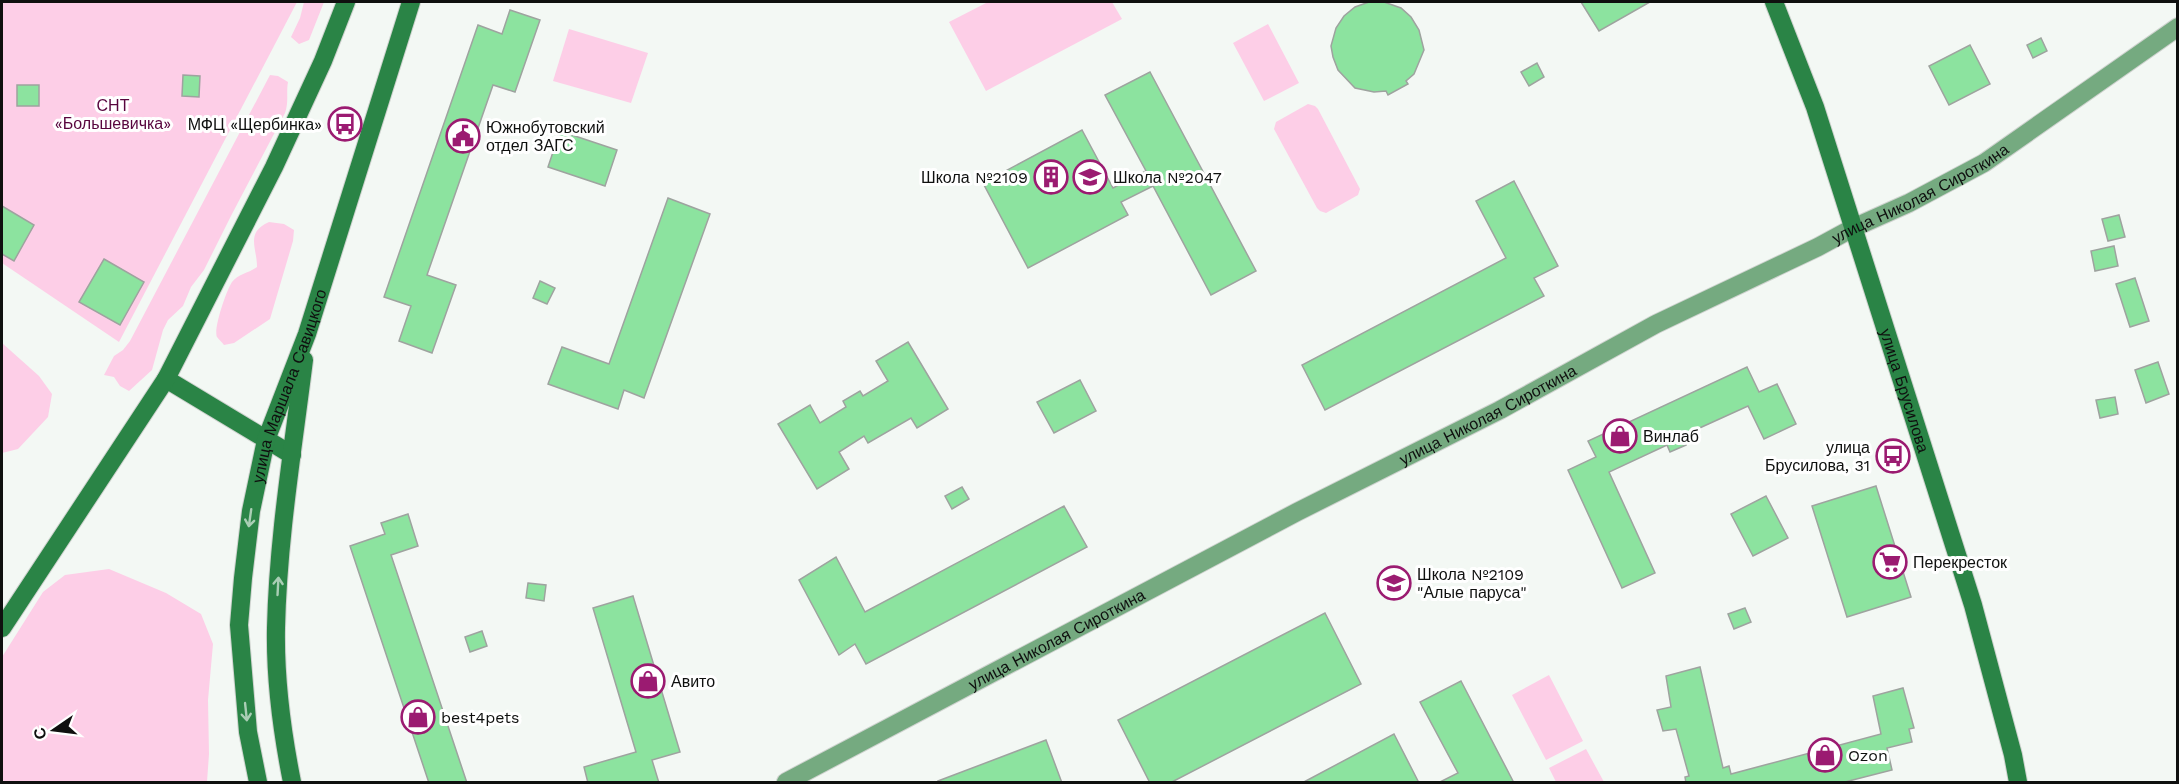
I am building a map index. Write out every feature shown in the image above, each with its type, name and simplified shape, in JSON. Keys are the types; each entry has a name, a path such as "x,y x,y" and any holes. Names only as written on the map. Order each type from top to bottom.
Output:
{"street":[{"path":"2,628 166,379 274,167 324,61 346,2"},
{"name":"улица Маршала Савицкого","path":"258,783 248,732 239,625 251,511 266,440 307,334 411,2"},
{"name":"улица Брусилова","path":"1774,2 1815,107 1973,605 2013,755 2018,783"},
{"name":"улица Николая Сироткина","path":"786,783 1297,512 1500,410 1656,324 1909,203 1984,163 2177,29"},
{"path":"292,783 278,690 276,630 280,555 307,334"},
{"path":"166,379 292,455"}],"green space":[{"name":"СНТ «Большевичка»","path":"2,2 297,2 119,342 2,263"},
{"path":"304,2 324,2 309,40 299,44 291,37 300,18"},
{"path":"988,2 1112,2 1122,19 986,91 949,22"},
{"path":"1268,24 1299,83 1264,101 1233,43"},
{"path":"569,29 648,53 631,103 553,81"},
{"path":"270,75 278,76 288,82 285,113 204,270 191,287 183,306 168,320 152,370 129,391 120,386 114,377 104,375 114,356 130,341"},
{"path":"1308,104 1318,109 1360,189 1358,195 1326,213 1317,208 1274,129 1276,122"},
{"path":"269,222 284,224 294,230 293,241 270,319 234,343 224,345 216,333 224,300 234,279 257,267 255,236 262,226"},
{"path":"2,343 39,376 52,394 48,417 18,449 2,453"},
{"path":"109,569 166,593 201,614 213,644 208,700 207,782 2,782 2,657 43,592 65,575"},
{"path":"1549,675 1583,741 1546,760 1512,695"},
{"path":"1586,749 1604,782 1556,782 1549,768"}],"building":[{"path":"1369,2 1384,2 1401,8 1411,17 1419,30 1424,50 1414,74 1406,81 1408,84 1388,95 1386,91 1374,92 1355,88 1338,70 1333,57 1331,46 1336,28 1344,16 1355,7"},
{"path":"1581,2 1650,2 1599,31"},
{"path":"510,10 540,20 515,92 493,85 427,275 456,285 432,353 399,341 411,306 384,297 478,25 502,34"},
{"path":"2041,38 2047,51 2033,58 2027,45"},
{"path":"1970,45 1990,84 1949,105 1929,66"},
{"path":"1537,63 1544,77 1529,86 1521,72"},
{"name":"Школа №2109","path":"1150,72 1256,271 1211,295 1153,186 1121,202 1128,215 1028,268 983,183 1082,130 1113,188 1146,171 1105,95"},
{"path":"183,75 200,76 199,97 182,96"},
{"path":"17,85 39,85 39,106 17,106"},
{"path":"560,131 617,150 605,186 548,167"},
{"path":"1514,181 1558,266 1534,278 1544,296 1325,410 1302,365 1506,258 1476,201"},
{"path":"668,198 710,214 644,398 624,390 618,409 548,384 562,347 609,364"},
{"path":"2,206 34,225 14,261 2,254"},
{"path":"2119,215 2125,237 2108,241 2102,219"},
{"path":"2114,246 2118,266 2095,271 2091,251"},
{"path":"104,259 144,282 120,325 79,302"},
{"path":"2135,278 2149,321 2130,327 2116,284"},
{"path":"540,281 555,288 547,304 533,298"},
{"path":"908,342 948,409 917,428 911,418 868,443 864,436 839,452 849,469 817,489 778,424 810,405 820,423 846,407 843,401 860,391 863,396 888,381 876,361"},
{"path":"2158,362 2169,394 2146,403 2135,370"},
{"path":"1747,367 1759,392 1777,384 1796,424 1764,439 1748,406 1682,436 1686,445 1670,452 1667,445 1609,472 1655,573 1622,588 1568,470 1596,457 1588,441"},
{"path":"1080,380 1096,411 1054,433 1037,402"},
{"path":"2115,397 2118,414 2100,418 2096,400"},
{"path":"1876,486 1911,597 1847,617 1812,506"},
{"path":"962,487 969,499 952,509 945,496"},
{"path":"1766,496 1788,538 1753,556 1731,514"},
{"path":"1064,506 1087,547 866,664 855,644 839,655 799,580 836,557 865,612"},
{"path":"408,514 418,546 391,555 467,783 429,783 350,546 385,534 381,523"},
{"path":"528,583 546,585 544,601 526,598"},
{"path":"633,596 680,752 652,760 659,783 588,783 584,767 636,752 593,608"},
{"path":"1745,608 1751,622 1734,629 1728,614"},
{"path":"1325,613 1361,684 1170,783 1150,783 1118,720"},
{"path":"482,631 487,646 470,652 465,637"},
{"path":"1700,667 1723,768 1729,766 1731,774 1881,734 1873,696 1903,688 1914,728 1909,729 1912,742 1887,748 1892,770 1841,783 1686,783 1685,777 1689,776 1676,729 1663,731 1657,710 1671,707 1666,676"},
{"path":"1461,681 1514,783 1438,783 1458,773 1420,702"},
{"path":"1394,734 1419,783 1302,783"},
{"path":"1046,740 1062,783 939,783 938,781"}],"place":[{"name":"МФЦ «Щербинка»","path":"345,124"},
{"name":"Южнобутовский отдел ЗАГС","path":"463,136"},
{"name":"Школа №2109","path":"1051,177"},
{"name":"Школа №2047","path":"1090,177"},
{"name":"Винлаб","path":"1620,436"},
{"name":"улица Брусилова, 31","path":"1893,456"},
{"name":"Перекресток","path":"1890,562"},
{"name":"Школа №2109 \"Алые паруса\"","path":"1394,583"},
{"name":"Авито","path":"648,681"},
{"name":"best4pets","path":"418,717"},
{"name":"Ozon","path":"1825,755"}]}
